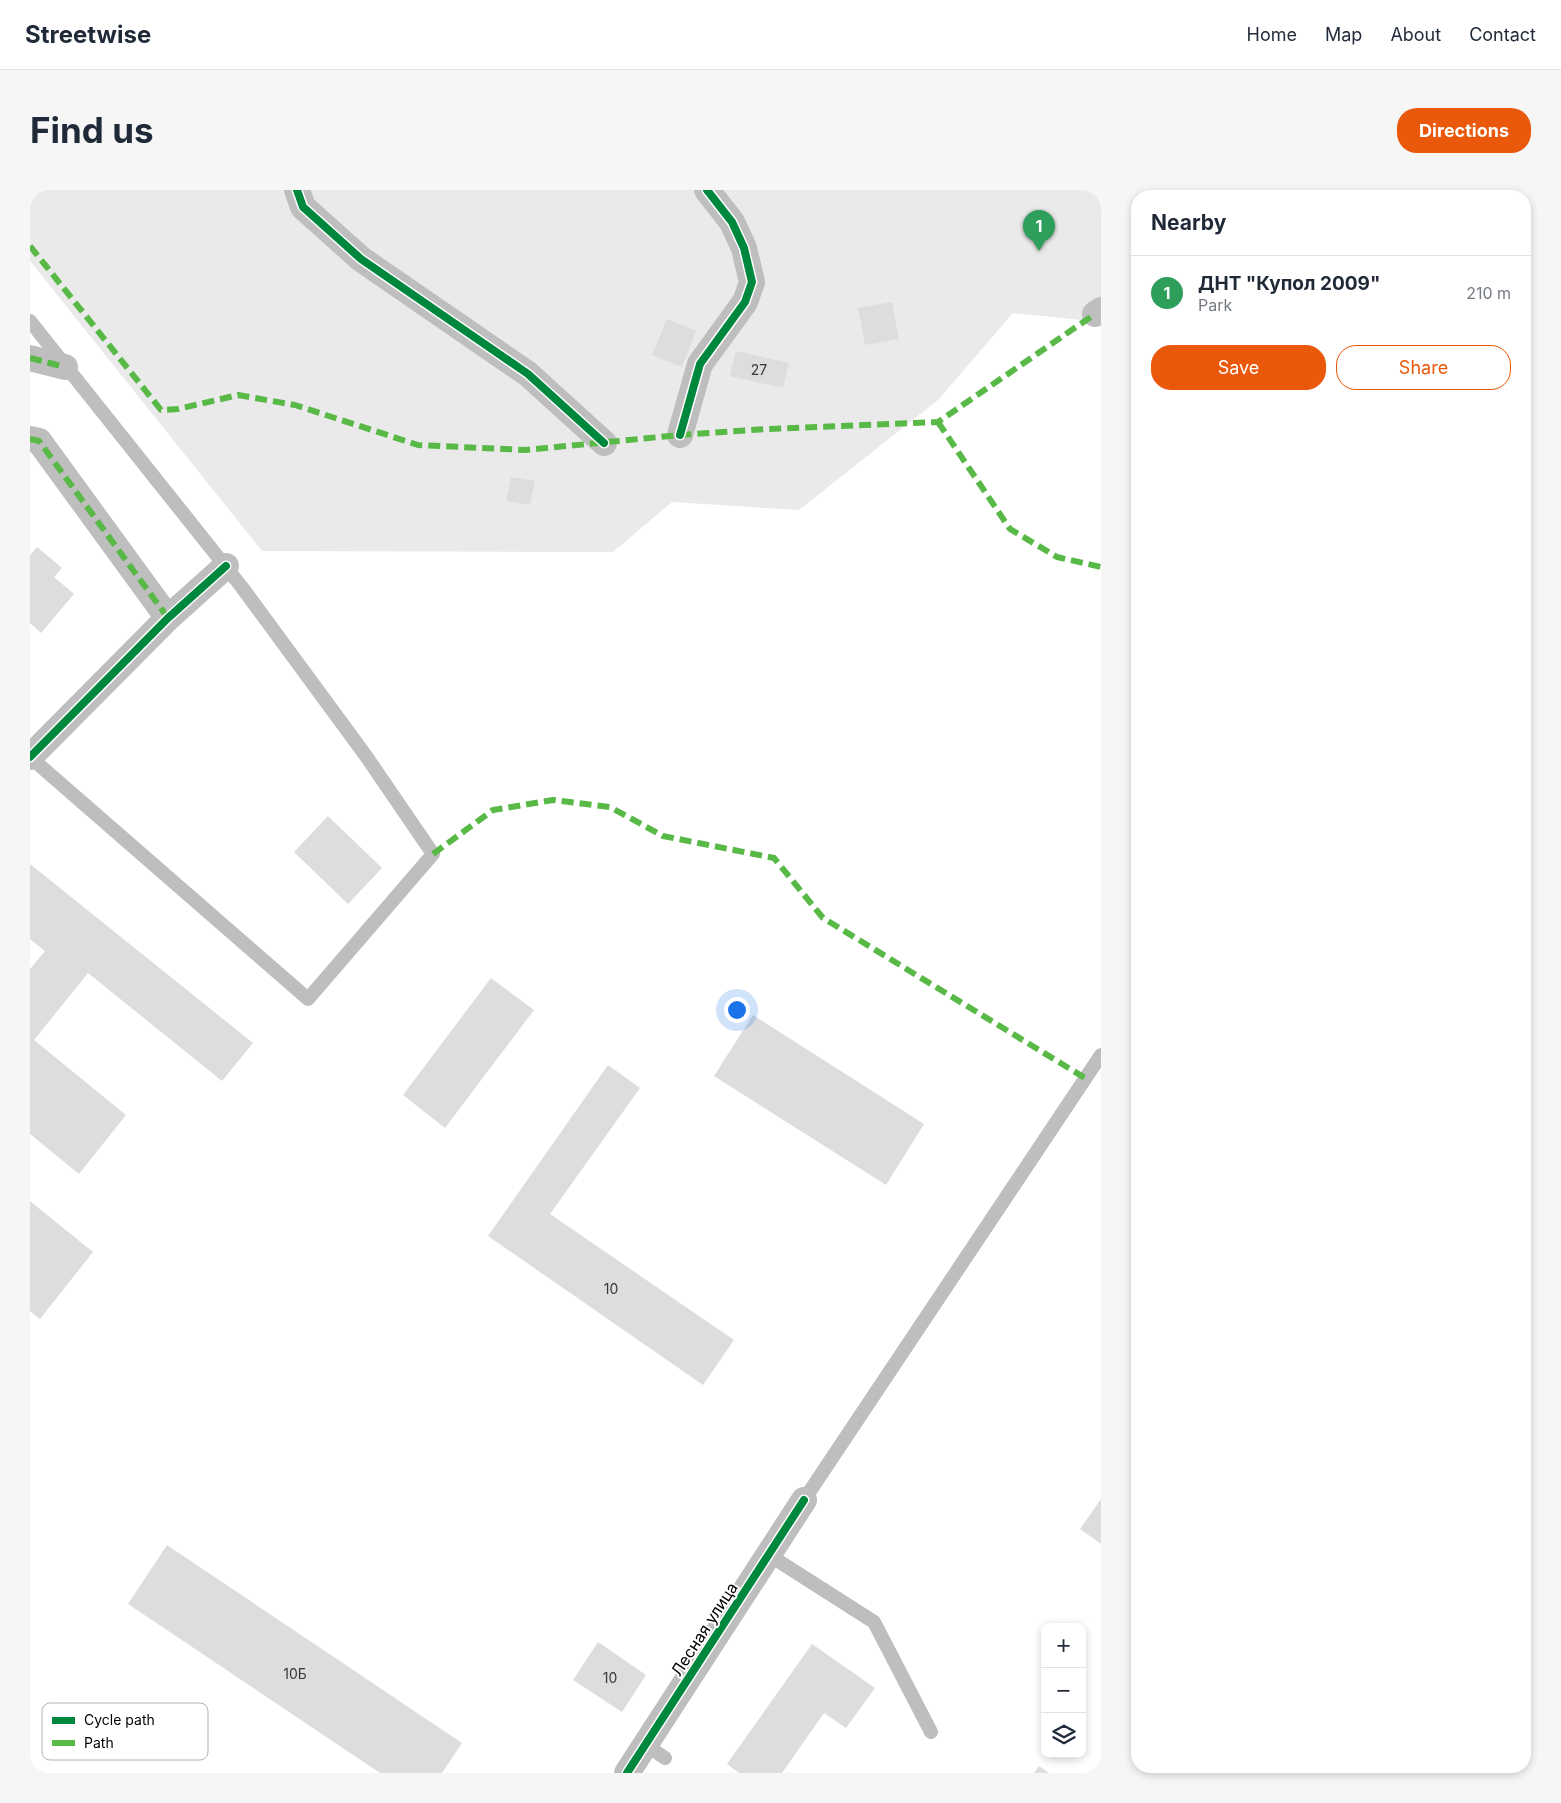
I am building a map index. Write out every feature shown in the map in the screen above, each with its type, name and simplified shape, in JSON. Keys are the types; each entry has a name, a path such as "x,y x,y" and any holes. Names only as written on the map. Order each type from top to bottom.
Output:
{"street":[{"path":"297,190 303,207 361,259 528,374 604,443"},
{"path":"680,435 700,364 745,302 752,282 744,248 732,222 706,190"},
{"path":"30,358 65,367"},
{"path":"30,439 39,441 168,618"},
{"path":"30,757 168,618 226,566"},
{"name":"Лесная улица","path":"627,1773 655,1751 769,1555 804,1500"}],"lane":[{"path":"30,321 226,566 366,756 434,854 308,998 30,757"},
{"path":"804,1500 1101,1055"},
{"path":"769,1555 874,1622 931,1732"}],"shaded area":[{"path":"30,190 1101,190 1101,322 1013,313 938,400 799,510 672,502 613,552 262,551 30,261"}],"building":[{"path":"892,302 899,339 865,345 858,308"},
{"path":"667,319 696,331 682,367 652,355"},
{"path":"736,351 789,363 783,388 730,376"},
{"path":"511,477 535,481 530,505 506,501"},
{"path":"37,547 62,568 54,577 74,594 41,633 30,623 30,555"},
{"path":"328,816 382,868 348,904 294,852"},
{"path":"30,864 253,1043 222,1081 88,973 34,1040 126,1115 79,1174 30,1134 30,969 45,951 30,939"},
{"path":"491,978 534,1010 445,1128 403,1095"},
{"path":"753,1015 924,1124 886,1185 714,1076"},
{"path":"608,1065 640,1088 550,1214 734,1340 703,1385 488,1236"},
{"path":"30,1201 93,1252 40,1319 30,1311"},
{"path":"1101,1499 1101,1544 1080,1529"},
{"path":"167,1545 462,1743 442,1773 380,1773 128,1604"},
{"path":"598,1642 646,1675 622,1712 573,1680"},
{"path":"812,1644 875,1688 846,1728 824,1713 782,1773 739,1773 727,1764"},
{"path":"1039,1766 1049,1773 1034,1773"}],"marked path":[{"path":"30,246 161,410 178,409 238,395 295,405 418,445 526,450 680,435 767,429 938,422 1095,314"},
{"path":"30,358 65,367"},
{"path":"938,422 1010,529 1057,557 1101,567"},
{"path":"30,439 39,441 168,618"},
{"path":"433,854 493,810 553,800 610,807 663,836 774,858 823,918 1085,1078"}],"cycle path":[{"path":"297,190 303,207 361,259 528,374 604,443"},
{"path":"680,435 700,364 745,302 752,282 744,248 732,222 707,190"},
{"path":"30,757 168,618 226,566"},
{"path":"627,1773 804,1500"}],"place":[{"name":"ДНТ \"Купол 2009\"","path":"1039,251"}]}
